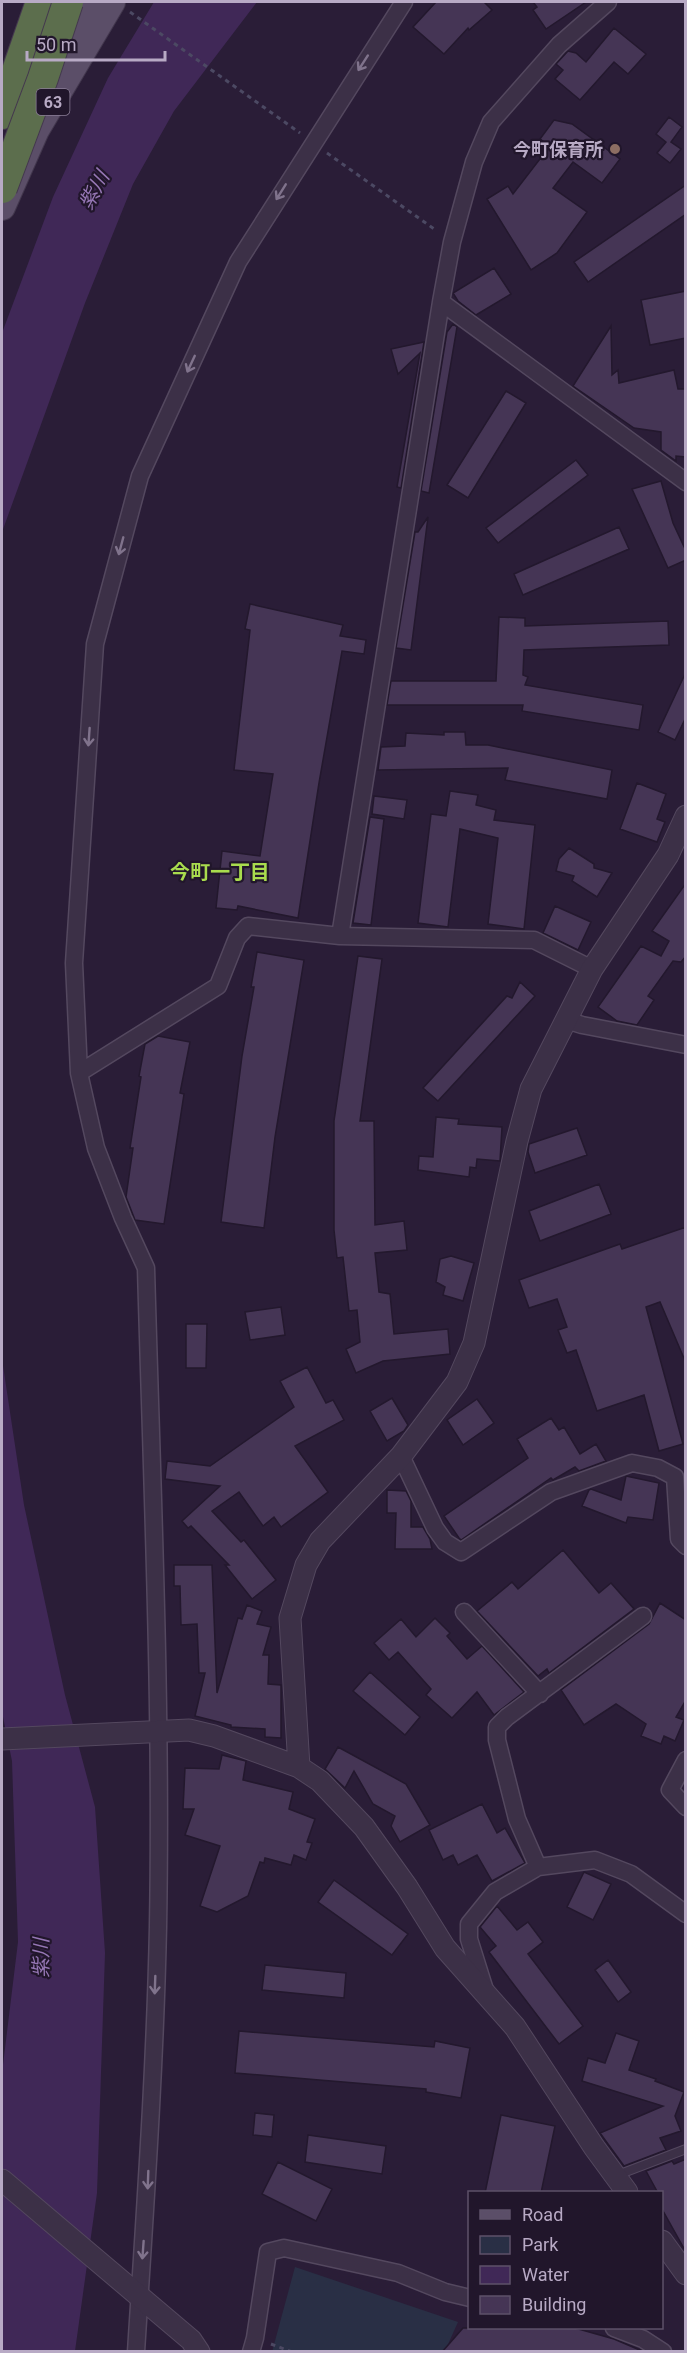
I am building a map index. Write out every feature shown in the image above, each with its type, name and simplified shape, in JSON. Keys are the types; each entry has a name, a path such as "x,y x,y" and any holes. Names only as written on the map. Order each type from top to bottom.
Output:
{"highway":[{"path":"2,114 41,2"},
{"path":"2,188 43,78 68,2"}],"main road":[{"name":"63","path":"2,153 23,106 91,2"},
{"name":"63","path":"2,207 36,129 121,7"}],"street":[{"path":"340,936 441,302 452,242 474,162 491,122 559,45 608,2"},
{"path":"136,2352 147,2205 158,1926 152,1733 146,1268 123,1218 96,1148 79,1073 74,963 95,644 140,476 238,261 399,8"},
{"path":"441,302 686,482"},
{"path":"299,1767 290,1618 306,1564 320,1541 401,1456 457,1382 474,1343 519,1130 531,1089 592,969 668,855 686,816"},
{"path":"79,1073 218,986 237,938 248,926 340,936 534,940 592,969"},
{"path":"566,1020 686,1045"},
{"path":"401,1456 435,1528 445,1542 461,1552 551,1492 632,1463 658,1468 675,1477 680,1539 686,1546"},
{"path":"465,1612 540,1694"},
{"path":"538,1867 517,1818 497,1740 497,1728 507,1717 643,1616"},
{"path":"2,1739 189,1730 214,1736 299,1767 320,1781 364,1827 407,1887 445,1947 515,2027 621,2185"},
{"path":"686,1760 670,1790 686,1807"},
{"path":"485,1990 469,1940 469,1924 495,1892 538,1867 595,1860 631,1874 686,1914"},
{"path":"2,2180 191,2340 200,2352"},
{"path":"663,2242 686,2274"},
{"path":"253,2345 268,2252 284,2248 398,2273 445,2292 468,2298"},
{"path":"617,2329 643,2339 663,2352"}],"lane":[{"path":"621,2185 686,2149"}],"path":[{"path":"121,7 298,132"},
{"path":"312,142 452,242"},
{"path":"253,2345 292,2352"}],"green space":[{"path":"295,2267 458,2322 445,2351 272,2352"}],"water":[{"name":"紫川","path":"154,2 257,2 174,111 133,184 85,303 2,532 2,333 53,197 108,78"},
{"name":"紫川","path":"2,1359 24,1505 65,1695 95,1807 105,1953 97,2193 75,2351 2,2351 2,2073 18,1942 12,1761 2,1712"}],"building":[{"path":"436,2 484,2 492,10 469,30 468,28 444,54 413,27"},
{"path":"533,2 586,2 546,29 533,10 537,7"},
{"path":"614,28 646,54 628,74 614,62 580,100 555,79 563,70 556,64 568,51 576,53 586,62"},
{"path":"669,117 682,127 671,142 681,149 670,163 657,153 666,142 656,134"},
{"path":"554,120 572,124 620,159 602,183 573,162 553,188 587,212 557,253 531,270 487,199 508,186 513,194 550,146 540,139"},
{"path":"686,185 686,214 588,282 574,262"},
{"path":"494,268 511,294 476,315 458,301 453,293"},
{"path":"686,291 686,338 650,345 641,300"},
{"path":"453,324 457,327 429,493 421,491 447,332"},
{"path":"611,326 612,375 618,370 619,383 674,370 678,389 686,389 686,457 676,456 676,461 661,450 661,432 634,428 573,386"},
{"path":"424,342 401,488 397,487 420,353 398,374 391,349"},
{"path":"506,391 526,403 468,498 447,485"},
{"path":"576,460 588,475 498,543 486,528"},
{"path":"661,481 673,523 686,551 686,560 668,568 632,489"},
{"path":"428,517 411,650 396,648 415,532 418,532"},
{"path":"619,527 629,549 523,595 514,574"},
{"path":"250,604 343,625 340,636 366,640 364,654 342,651 298,918 238,906 237,910 216,908 222,851 260,856 273,774 234,770 250,630 245,629"},
{"path":"499,617 525,618 525,626 668,621 669,645 524,650 523,675 528,677 525,685 643,705 639,730 522,711 523,705 387,705 391,681 496,681"},
{"path":"686,672 686,717 675,740 658,732"},
{"path":"444,732 465,732 466,745 488,745 612,770 607,799 505,780 508,768 378,770 381,747 405,746 406,733 444,735"},
{"path":"637,783 666,794 657,819 665,822 657,842 620,829"},
{"path":"450,791 478,795 476,805 496,810 494,820 535,825 524,929 488,924 498,838 460,829 448,927 418,923 431,814 446,816"},
{"path":"374,796 407,800 404,819 372,814"},
{"path":"370,817 384,819 371,925 353,923"},
{"path":"569,848 594,864 594,868 612,873 597,897 572,881 574,876 556,871 559,859"},
{"path":"686,883 686,956 681,962 673,961 648,996 654,1000 637,1025 617,1021 598,1007 641,946 661,956 669,941 652,931"},
{"path":"555,906 591,922 578,950 543,933"},
{"path":"257,952 304,960 275,1137 264,1228 221,1222"},
{"path":"358,956 382,959 360,1121 374,1121 375,1225 404,1221 407,1250 375,1253 379,1292 390,1294 394,1334 448,1329 450,1354 383,1361 356,1373 346,1349 360,1342 357,1310 349,1311 343,1257 337,1258 334,1230 334,1121"},
{"path":"520,982 535,996 438,1101 423,1088 507,996 512,998"},
{"path":"158,1036 190,1042 180,1093 184,1094 164,1224 135,1220 126,1197 133,1148 130,1148 145,1044"},
{"path":"436,1117 459,1119 458,1124 502,1127 500,1161 477,1159 476,1168 470,1167 469,1177 418,1170 419,1156 433,1157"},
{"path":"577,1128 587,1155 535,1173 528,1152 529,1144"},
{"path":"599,1184 611,1214 540,1241 529,1211"},
{"path":"686,1227 686,1363 660,1302 646,1307 683,1444 659,1451 644,1395 597,1411 576,1350 567,1353 558,1330 567,1327 557,1299 529,1308 519,1280 620,1244 622,1249"},
{"path":"451,1256 474,1263 463,1301 443,1295 445,1287 436,1282 440,1259"},
{"path":"281,1307 285,1335 250,1340 245,1312"},
{"path":"186,1324 207,1324 206,1368 186,1368"},
{"path":"307,1367 326,1403 333,1400 344,1420 295,1446 328,1492 281,1527 274,1517 263,1526 239,1492 212,1511 241,1542 244,1540 276,1580 252,1599 225,1565 229,1565 191,1526 188,1528 182,1521 220,1486 165,1479 167,1461 210,1466 294,1407 280,1381"},
{"path":"392,1398 408,1425 404,1431 387,1441 370,1411"},
{"path":"477,1399 494,1423 463,1445 447,1420"},
{"path":"551,1418 559,1430 564,1427 580,1454 596,1444 606,1461 579,1471 575,1467 553,1480 551,1478 461,1540 444,1516 528,1458 517,1439"},
{"path":"626,1476 659,1483 653,1520 628,1517 626,1523 582,1506 591,1489 621,1500"},
{"path":"387,1490 406,1491 411,1501 411,1527 423,1527 430,1539 432,1549 395,1549 396,1513 387,1513"},
{"path":"563,1550 599,1593 611,1583 634,1609 549,1673 547,1669 538,1676 477,1611 512,1582 518,1589"},
{"path":"174,1565 212,1565 217,1693 238,1618 242,1619 247,1605 262,1611 257,1624 271,1627 263,1655 269,1655 268,1684 281,1685 281,1738 265,1737 265,1729 231,1727 231,1725 195,1716 205,1673 199,1673 197,1624 181,1625 180,1586 174,1586"},
{"path":"660,1603 686,1620 686,1700 676,1717 684,1720 675,1741 664,1736 661,1744 641,1736 646,1724 616,1704 584,1725 561,1690 649,1624"},
{"path":"435,1618 450,1633 447,1636 467,1659 482,1646 524,1692 494,1715 477,1692 452,1718 426,1695 431,1689 398,1652 389,1660 374,1643 401,1619 416,1637"},
{"path":"370,1672 420,1717 405,1735 353,1691"},
{"path":"338,1747 406,1784 430,1825 400,1842 391,1826 395,1816 373,1804 354,1771 345,1788 325,1769"},
{"path":"222,1755 246,1761 243,1780 293,1792 289,1809 315,1819 307,1842 312,1843 306,1860 294,1855 291,1865 265,1858 264,1863 260,1862 248,1896 217,1912 200,1906 220,1846 185,1835 194,1809 183,1809 185,1768 219,1769"},
{"path":"482,1804 497,1833 505,1828 525,1863 492,1881 477,1855 458,1865 453,1855 443,1860 429,1830"},
{"path":"584,1872 611,1884 593,1920 567,1907"},
{"path":"334,1880 408,1934 392,1955 318,1902"},
{"path":"497,1906 517,1930 528,1922 543,1942 528,1954 583,2026 559,2044 489,1952 496,1946 480,1927"},
{"path":"608,1960 631,1992 618,2002 595,1970"},
{"path":"265,1965 346,1973 344,1998 262,1990"},
{"path":"239,2031 434,2047 435,2041 470,2048 461,2098 426,2092 426,2089 235,2073"},
{"path":"616,2033 639,2041 629,2070 684,2092 675,2116 681,2131 660,2138 666,2150 624,2166 600,2133 663,2106 582,2081 588,2058 605,2063"},
{"path":"255,2113 274,2115 272,2137 253,2135"},
{"path":"501,2115 555,2126 541,2191 485,2191"},
{"path":"308,2135 386,2146 382,2174 305,2162"},
{"path":"686,2159 686,2252 663,2211 663,2191 657,2191 646,2171 672,2161 674,2164"},
{"path":"278,2162 332,2189 316,2221 262,2194"},
{"path":"463,2328 579,2329 614,2339 642,2351 442,2352"}],"place":[{"name":"今町保育所","path":"615,149"}],"district":[{"name":"今町一丁目","path":"220,872"}]}
